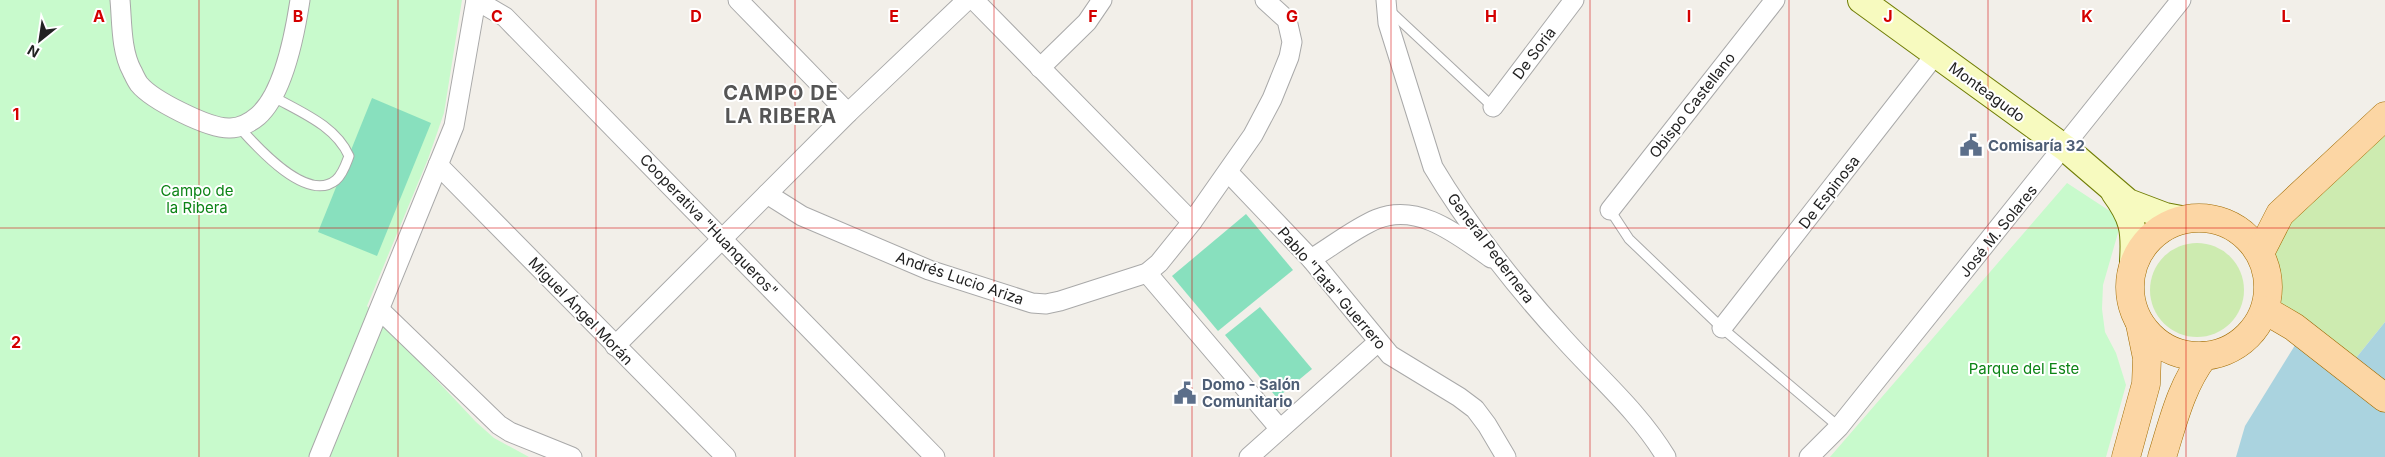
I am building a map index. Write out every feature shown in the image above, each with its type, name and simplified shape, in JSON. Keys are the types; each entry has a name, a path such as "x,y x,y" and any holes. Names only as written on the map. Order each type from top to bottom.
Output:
{"main road":[{"path":"2260,253 2280,214 2385,116"},
{"path":"2126,457 2146,384 2146,358 2140,324 2131,304 2129,283 2133,261 2144,243 2160,228 2181,219 2203,217 2226,222 2246,235 2260,253 2268,276 2265,310 2260,321 2246,339 2226,351 2204,356 2186,355 2168,349 2152,339 2140,324"},
{"path":"2265,310 2294,327 2385,398"},
{"path":"2162,457 2183,390 2193,370 2204,356"}],"street":[{"path":"120,0 124,46 130,68 140,85 172,107 212,124 230,129 257,117 269,104 292,42 300,0"},
{"path":"319,457 454,126 476,0"},
{"name":"Cooperativa \"Huanqueros\"","path":"476,0 505,17 935,457"},
{"path":"738,0 848,113"},
{"path":"615,346 848,113 967,0"},
{"path":"974,0 1192,222"},
{"path":"1040,68 1087,22 1102,0"},
{"name":"Andrés Lucio Ariza","path":"767,194 802,216 930,270 1032,303 1046,304 1060,301 1147,273 1165,258 1192,222 1254,135 1268,108 1289,57 1291,34 1287,20 1265,0"},
{"name":"De Soria","path":"1494,107 1574,0"},
{"name":"Obispo Castellano","path":"1610,210 1775,0"},
{"name":"Monteagudo","path":"1861,0 2065,148 2128,202 2181,219"},
{"name":"José M. Solares","path":"1810,457 1839,427 2065,148 2181,0"},
{"name":"General Pedernera","path":"1385,3 1388,23 1433,167 1502,265 1551,325 1643,423 1666,457"},
{"name":"De Espinosa","path":"1722,328 1935,55"},
{"name":"Miguel Ángel Morán","path":"438,165 726,457"},
{"name":"Pablo \"Tata\" Guerrero","path":"1228,172 1311,259 1390,355 1460,397 1475,409 1506,457"},
{"name":"Monteagudo","path":"2111,188 2128,211 2135,234 2133,261"},
{"path":"1311,259 1376,219 1398,214 1420,218 1448,229 1502,265"},
{"path":"1147,273 1280,429"},
{"path":"380,310 499,425 528,440 572,457"},
{"path":"1249,457 1378,342"}],"lane":[{"path":"1385,3 1494,107"},
{"path":"238,127 274,163 295,179 321,185 336,180 344,169 349,156 342,142 322,124 272,96"},
{"path":"1610,210 1629,239 1722,328 1839,427"}],"green space":[{"name":"Campo de la Ribera","path":"0,0 462,0 444,113 428,159 367,306 476,422 494,438 529,457 0,457"},
{"path":"372,98 431,123 377,256 318,232"},
{"path":"2385,116 2385,322 2356,358 2385,381 2265,310 2268,276 2260,253"},
{"name":"Parque del Este","path":"2067,183 2122,219 2103,285 2102,309 2105,332 2116,353 2126,385 2106,457 1830,457"},
{"path":"1246,214 1293,270 1218,331 1172,276"},
{"path":"2197,243 2215,247 2230,257 2240,272 2244,290 2240,308 2230,323 2215,333 2197,337 2179,333 2164,323 2154,308 2150,290 2154,272 2164,257 2179,247"},
{"path":"1260,307 1312,369 1277,398 1225,335"}],"water":[{"path":"2310,321 2356,358 2385,322 2385,457 2236,457 2245,426"}],"place":[{"name":"Comisaría 32","path":"1971,145"},
{"name":"Domo - Salón Comunitario","path":"1185,393"}],"district":[{"name":"CAMPO DE LA RIBERA","path":"781,104"}]}
